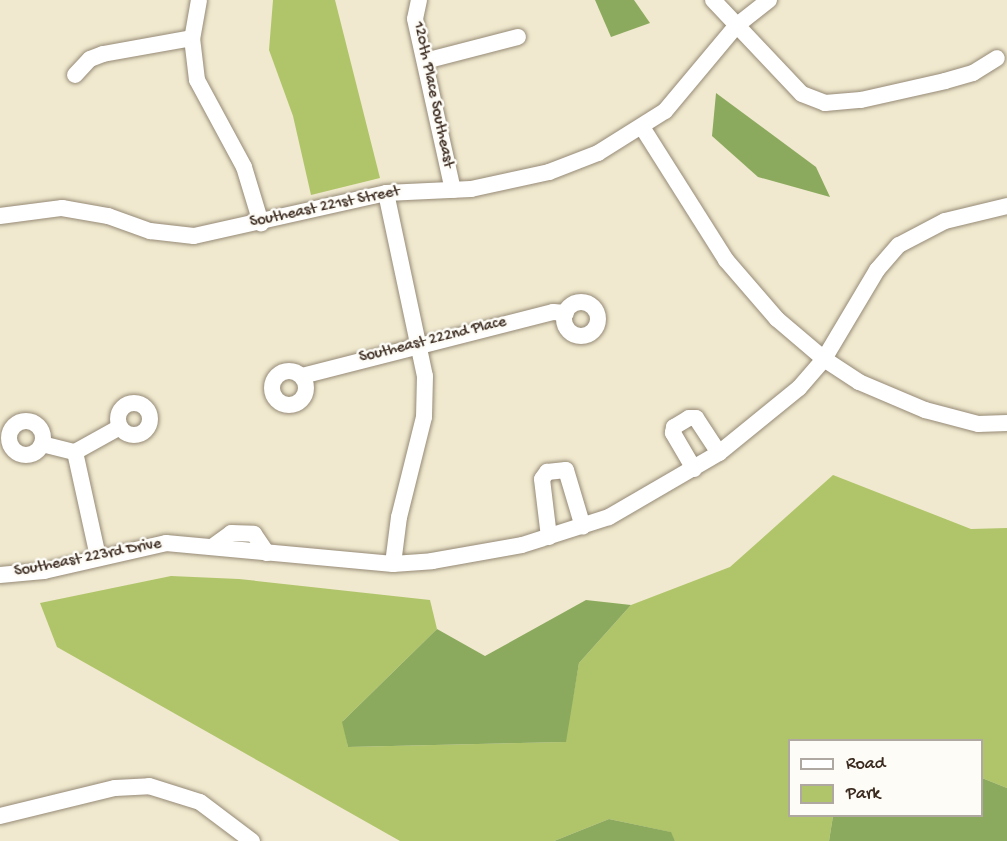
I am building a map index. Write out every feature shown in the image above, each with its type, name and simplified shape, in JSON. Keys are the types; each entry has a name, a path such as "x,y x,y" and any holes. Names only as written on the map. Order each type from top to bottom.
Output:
{"street":[{"path":"199,0 192,38 197,80 244,167 261,222"},
{"name":"120th Place Southeast","path":"419,0 415,20 453,190"},
{"path":"713,0 802,94 825,103 861,100 945,81 973,73 997,58"},
{"name":"Southeast 221st Street","path":"0,216 62,208 108,216 150,231 194,236 386,193 453,190 576,163 642,127 688,89 736,26 769,0"},
{"path":"425,61 518,37"},
{"path":"75,75 90,59 103,54 192,38"},
{"path":"642,127 726,260 777,319 824,359 859,382 925,410 978,423 1007,423"},
{"path":"386,193 425,376 424,417 399,517 393,564"},
{"name":"Southeast 223rd Drive","path":"0,575 44,571 166,543 393,564 473,554 549,537 583,526 656,493 694,469 719,453 799,388 824,359 877,270 899,245 945,221 1007,206"},
{"name":"Southeast 222nd Place","path":"302,376 553,312 566,313"},
{"path":"694,469 673,432 674,427 689,418 696,418 719,453"},
{"path":"42,444 75,452 120,427"},
{"path":"75,452 98,557"},
{"path":"549,537 542,479 547,472 566,470 583,526"},
{"path":"0,816 115,788 149,786 200,802 252,841"}],"green space":[{"path":"273,0 335,0 380,178 311,195 293,116 269,50"},
{"path":"595,0 634,0 650,23 611,37"},
{"path":"716,93 816,167 830,197 758,177 712,136"},
{"path":"833,475 971,529 1007,528 1007,788 983,778 983,739 788,739 788,817 833,817 829,841 675,841 670,832 609,819 554,841 400,841 57,647 40,603 171,576 239,579 430,600 437,629 343,721 348,747 565,742 579,663 631,605 730,567"},
{"path":"586,600 631,605 579,663 566,742 348,747 342,722 437,629 485,656"},
{"path":"983,778 1007,788 1007,841 829,841 833,817 983,817"},
{"path":"609,819 671,832 675,841 554,841"}]}
